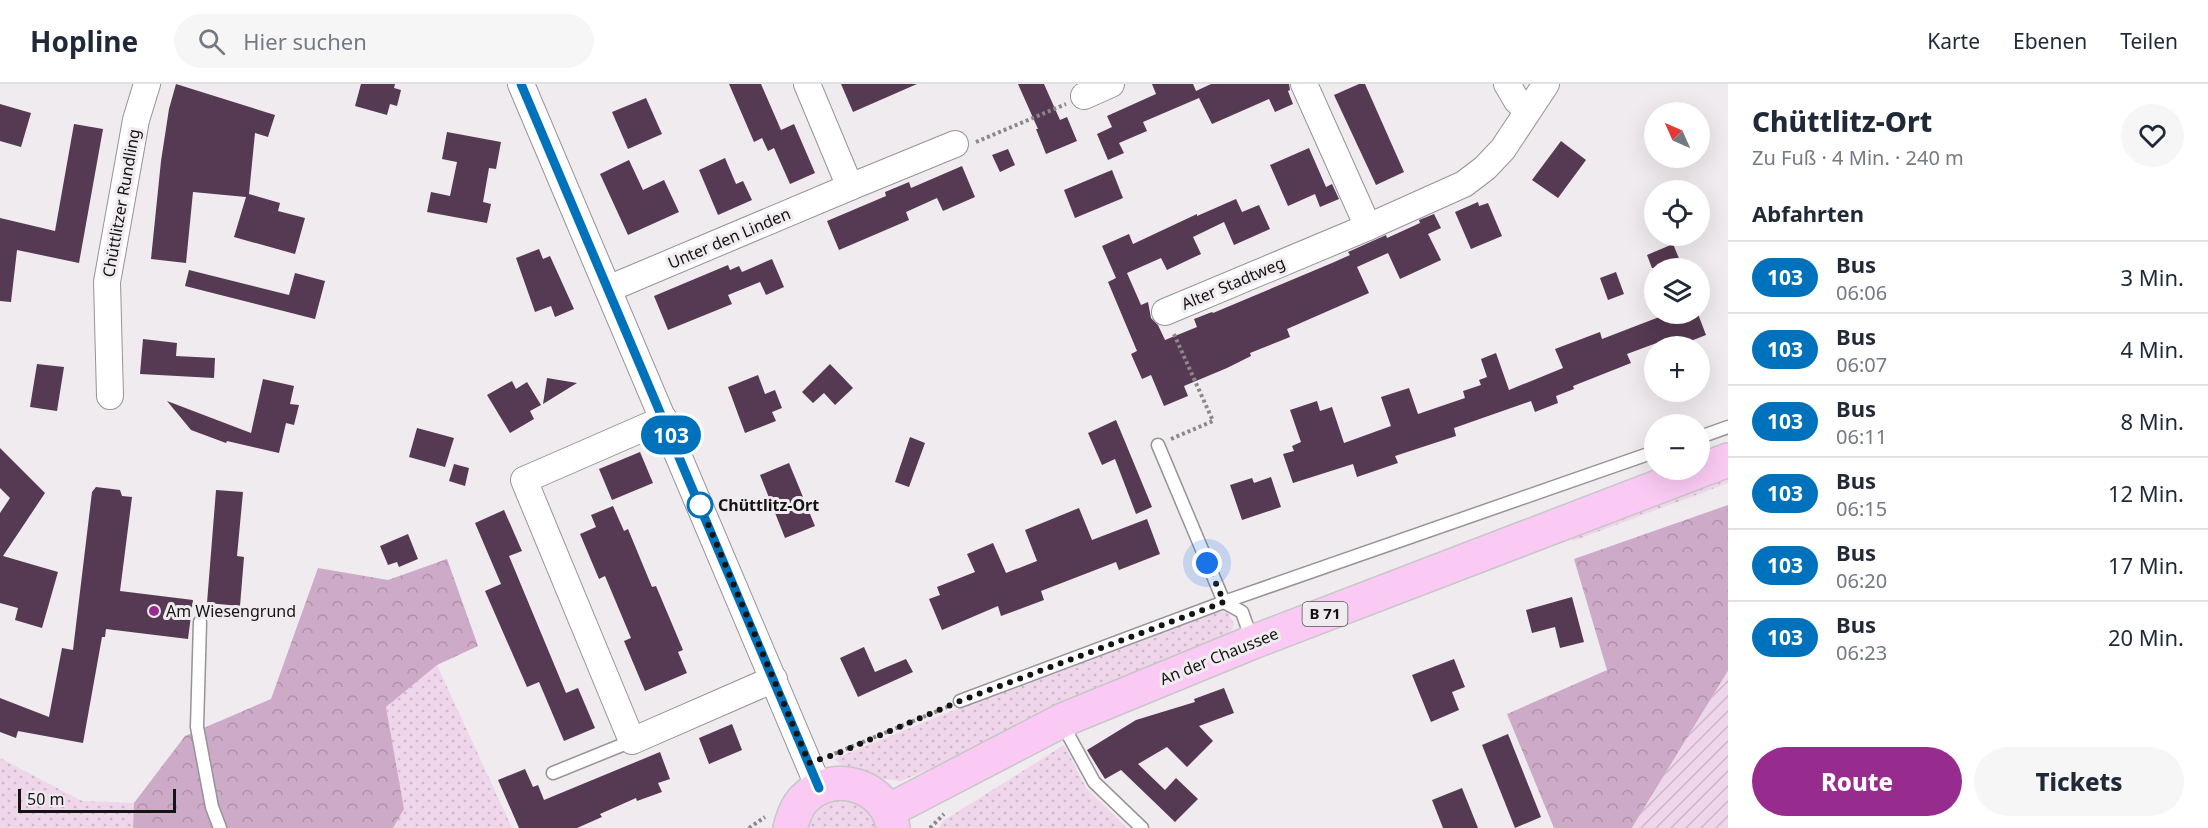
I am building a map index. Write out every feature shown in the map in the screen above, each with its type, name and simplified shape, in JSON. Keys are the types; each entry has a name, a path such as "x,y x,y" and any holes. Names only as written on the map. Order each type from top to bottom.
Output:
{"main road":[{"name":"An der Chaussee","path":"890,820 1064,720 1253,642 1728,460"},
{"name":"B 71","path":"814,775 836,783 857,785 869,791 879,799 890,820"},
{"path":"777,822 794,813 804,799 814,775"}],"street":[{"name":"Chüttlitzer Rundling","path":"110,396 107,282 136,120 147,84"},
{"path":"521,84 814,775"},
{"path":"807,84 850,187"},
{"path":"1084,96 1111,84"},
{"path":"1304,84 1368,227"},
{"path":"1507,84 1517,101 1528,110"},
{"name":"Alter Stadtweg","path":"1165,312 1464,184 1485,168 1503,149 1546,84"},
{"name":"Unter den Linden","path":"608,289 955,144"},
{"path":"664,419 524,480 632,741 774,679"}],"lane":[{"path":"1710,433 1728,427"},
{"path":"1158,446 1224,602 1242,612 1253,642"},
{"path":"960,701 1224,602 1644,455"},
{"path":"200,622 196,727 212,807 220,828"},
{"path":"1064,720 1070,738 1094,782 1142,828"},
{"path":"553,773 632,741"}],"path":[{"path":"955,144 967,146 1084,96"},
{"name":"Alter Stadtweg","path":"1158,446 1212,421 1165,312"},
{"path":"814,775 836,754 960,701"},
{"path":"749,828 777,822"}],"shaded area":[{"path":"1728,472 1728,483 1573,541 1570,532"},
{"path":"1227,611 1234,624 1228,638 1114,681 901,781 876,778 846,769 834,759 1205,614"},
{"path":"437,665 512,828 393,828 404,809 386,707"},
{"path":"1728,671 1728,828 1632,828"},
{"path":"1064,745 1086,788 1127,828 939,828 943,821"},
{"path":"0,758 82,801 134,803 133,828 0,828"},
{"path":"838,797 867,810 876,828 804,828 815,807"}],"green space":[{"path":"1728,505 1728,671 1632,828 1554,828 1507,714 1607,670 1574,559"},
{"path":"447,559 478,646 437,665 386,707 404,809 393,828 133,828 134,803 185,736 271,699 318,568 388,580"}],"building":[{"path":"176,84 275,115 268,137 255,133 249,194 280,203 278,211 305,218 295,254 234,237 246,197 193,192 186,263 151,259 161,161 169,109"},
{"path":"361,84 395,84 394,88 401,90 397,106 390,104 387,115 355,106"},
{"path":"729,84 761,84 781,130 794,124 815,173 790,184 774,148 768,151 762,138 754,142"},
{"path":"841,84 917,84 853,112"},
{"path":"1018,84 1044,84 1060,120 1067,117 1077,141 1046,154 1036,129 1038,129"},
{"path":"1152,84 1193,84 1196,91 1211,84 1289,84 1290,90 1288,91 1293,104 1275,112 1269,99 1212,124 1199,98 1143,122 1147,131 1119,143 1124,153 1108,160 1097,134 1112,127 1107,116 1156,94"},
{"path":"1359,84 1365,84 1404,172 1376,185 1334,95"},
{"path":"646,98 662,134 628,149 612,112"},
{"path":"0,104 31,113 21,147 0,141"},
{"path":"74,124 103,129 79,263 17,250 11,302 0,301 0,218 55,231"},
{"path":"447,132 501,142 496,169 489,168 483,202 491,204 487,223 427,212 431,192 450,196 457,162 442,159"},
{"path":"1561,141 1586,160 1558,198 1532,180"},
{"path":"1309,148 1326,187 1332,184 1339,199 1320,207 1315,194 1288,206 1270,165"},
{"path":"1008,149 1015,165 1000,172 992,155"},
{"path":"725,158 736,184 743,181 752,200 718,215 699,170"},
{"path":"629,160 643,190 664,180 679,212 628,235 600,174"},
{"path":"962,166 975,197 943,211 937,198 906,212 909,220 839,250 827,221 886,196 885,192 909,182 911,188"},
{"path":"1112,170 1123,198 1075,218 1064,190"},
{"path":"1236,199 1242,212 1259,205 1270,229 1234,245 1224,222 1193,237 1201,254 1167,270 1161,258 1127,273 1141,305 1148,302 1151,318 1158,325 1165,340 1197,327 1194,319 1332,263 1350,255 1348,252 1386,235 1387,238 1434,214 1441,228 1428,234 1441,260 1400,279 1388,253 1357,267 1369,293 1287,329 1290,337 1250,353 1251,356 1227,368 1184,386 1188,396 1164,406 1151,375 1142,379 1131,354 1137,351 1108,282 1116,278 1102,246 1129,234 1133,244 1197,214 1197,216"},
{"path":"1478,202 1479,206 1488,203 1502,236 1471,249 1455,212"},
{"path":"1674,246 1679,258 1648,258 1647,255"},
{"path":"539,249 543,259 550,256 574,309 555,317 551,306 535,312 516,258"},
{"path":"772,259 784,287 766,295 760,282 728,295 732,304 668,330 654,296 728,265 730,270 739,266 742,272"},
{"path":"189,270 289,295 295,273 325,281 315,319 185,286"},
{"path":"1616,272 1624,294 1608,300 1600,278"},
{"path":"1644,323 1702,324 1706,335 1644,336 1644,348 1627,354 1631,363 1573,386 1574,389 1556,396 1558,403 1535,412 1531,401 1454,428 1456,436 1395,456 1398,463 1357,477 1353,464 1293,483 1283,454 1294,451 1292,446 1301,442 1290,410 1317,401 1320,411 1332,407 1344,443 1391,426 1381,397 1409,388 1418,414 1465,398 1463,391 1481,385 1479,380 1487,377 1481,359 1496,353 1509,390 1563,368 1555,349 1600,332 1602,339"},
{"path":"143,339 177,343 176,356 215,358 214,378 140,374"},
{"path":"37,364 64,367 57,411 30,407"},
{"path":"830,364 853,388 835,405 824,393 813,403 802,392"},
{"path":"758,375 765,394 775,390 782,408 772,412 776,421 745,433 728,387"},
{"path":"547,378 577,383 543,404"},
{"path":"263,379 294,386 290,404 299,405 294,425 286,423 279,453 227,441 226,443 191,430 167,401 251,433"},
{"path":"512,381 516,389 527,382 541,405 530,411 534,419 510,433 487,395"},
{"path":"1116,420 1152,507 1136,514 1115,459 1102,465 1088,433"},
{"path":"417,428 454,438 445,467 409,457"},
{"path":"910,437 925,443 909,487 895,482"},
{"path":"0,448 45,493 3,556 58,572 42,628 15,620 18,608 0,603 0,513 10,498 0,488"},
{"path":"640,452 653,483 612,500 599,469"},
{"path":"789,463 815,526 785,538 760,475"},
{"path":"454,464 469,468 465,486 449,481"},
{"path":"1271,477 1281,507 1242,520 1230,485 1252,478 1254,483"},
{"path":"96,487 120,490 122,496 132,497 120,591 193,600 188,639 106,629 105,637 102,637 83,743 18,731 16,738 0,732 0,698 49,717 62,648 73,650 92,492"},
{"path":"216,490 243,492 237,556 244,557 240,606 207,603"},
{"path":"613,506 624,531 628,529 652,587 656,586 683,650 678,652 687,673 645,691 624,641 631,638 605,576 599,579 580,534 596,527 591,515"},
{"path":"1079,508 1092,540 1147,519 1160,554 1119,570 1116,562 1041,591 1044,600 1001,616 998,606 942,630 929,599 940,595 937,587 975,572 967,554 993,543 1006,573 1037,561 1025,530"},
{"path":"504,510 522,551 509,556 566,693 578,688 595,728 564,741 539,682 527,687 485,591 501,584 475,523"},
{"path":"408,534 418,559 399,567 397,562 388,565 380,546"},
{"path":"1572,597 1584,642 1560,648 1555,627 1532,633 1526,610"},
{"path":"864,647 875,672 906,659 913,672 858,697 840,658"},
{"path":"1454,659 1465,687 1452,692 1459,710 1431,722 1412,675"},
{"path":"1224,688 1234,713 1199,726 1213,741 1187,767 1167,747 1138,764 1165,790 1176,778 1198,799 1175,822 1121,770 1105,779 1087,750 1136,720 1195,702 1194,699"},
{"path":"732,724 742,750 709,764 699,738"},
{"path":"1508,734 1541,817 1515,828 1482,745"},
{"path":"660,752 670,779 658,783 662,792 637,801 636,798 600,814 602,817 577,828 519,828 498,780 525,769 533,787 538,785 544,800"},
{"path":"1462,788 1478,828 1443,828 1432,800"}],"bus line":[{"name":"103","path":"521,84 819,788"}],"place":[{"name":"Chüttlitz-Ort","path":"700,505"},
{"name":"Am Wiesengrund","path":"154,611"}],"route":[{"path":"700,505 809,763 836,754 960,701 1224,602 1207,563"}]}
